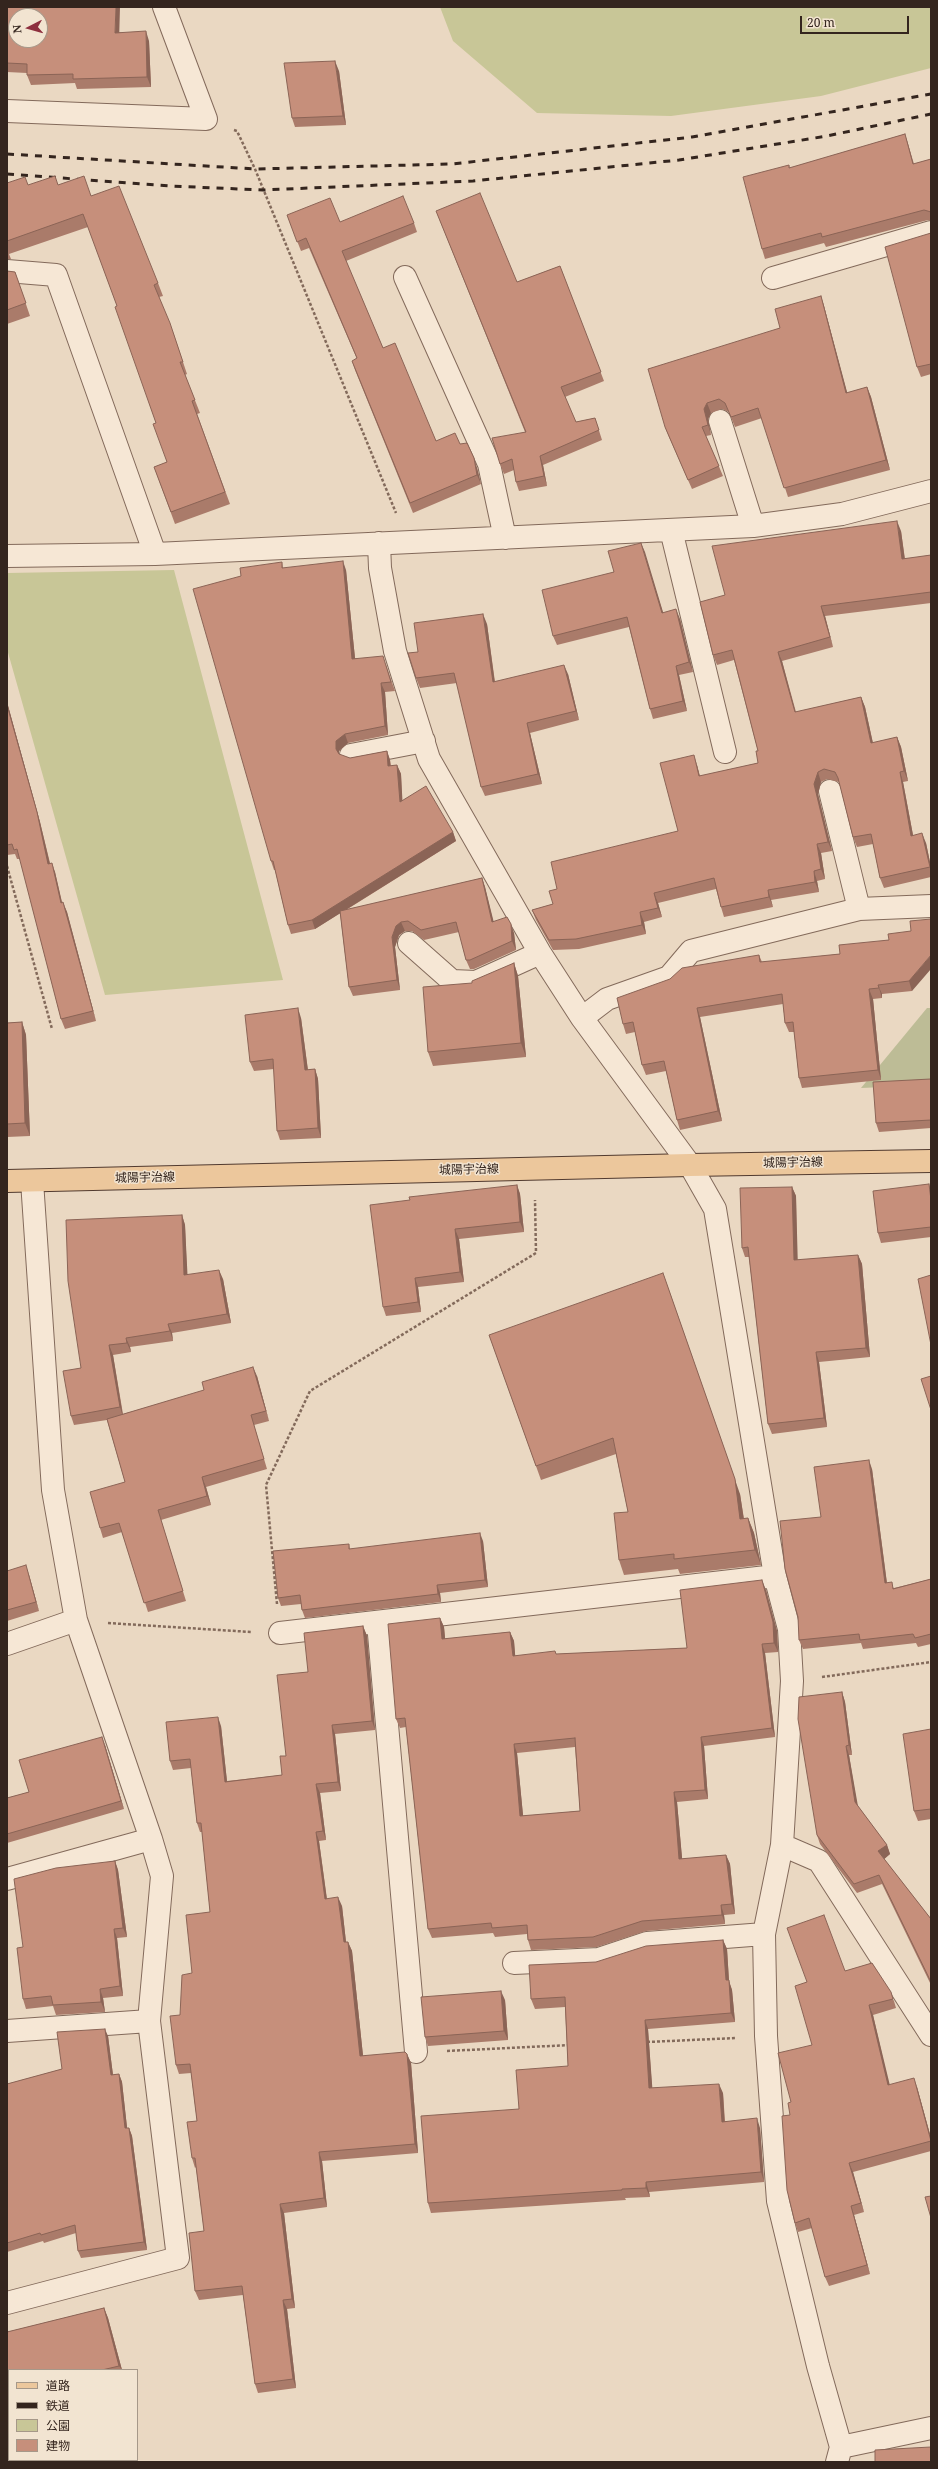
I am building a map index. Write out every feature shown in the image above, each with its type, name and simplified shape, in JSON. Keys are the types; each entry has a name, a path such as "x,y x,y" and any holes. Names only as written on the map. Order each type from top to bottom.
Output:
{"main road":[{"name":"城陽宇治線","path":"7,1181 534,1168 931,1161"}],"street":[{"path":"7,110 206,119 164,7"},
{"path":"773,278 931,232"},
{"path":"7,271 56,275 155,554"},
{"path":"405,277 489,464 505,538"},
{"path":"720,421 753,526"},
{"path":"7,556 155,554 753,526 842,514 931,490"},
{"path":"671,530 725,752"},
{"path":"380,544 380,568 395,651 429,760 540,953 582,1018 690,1165 715,1209 775,1576 789,1629 792,1681 782,1845 764,1934 766,2036 778,2201 839,2455 931,2428"},
{"path":"351,755 424,741"},
{"path":"830,791 859,909"},
{"path":"582,1018 607,998 669,977 691,951 859,909 931,906"},
{"path":"409,944 452,981 476,982 540,953"},
{"path":"7,2303 178,2258 149,2021 162,1876 151,1838 76,1620 53,1490 32,1181"},
{"path":"280,1633 378,1623 775,1576"},
{"path":"7,1644 76,1620"},
{"path":"378,1623 416,2052"},
{"path":"7,1879 151,1838"},
{"path":"782,1845 819,1861 931,2035"},
{"path":"514,1963 599,1959 647,1943 764,1934"},
{"path":"7,2031 149,2021"}],"path":[{"path":"206,119 237,131 255,169 408,542"},
{"path":"7,866 52,1029"},
{"path":"76,1620 280,1633 266,1485 310,1391 536,1253 534,1168"},
{"path":"792,1681 931,1662"},
{"path":"639,2042 766,2036"},
{"path":"416,2052 575,2045"}],"green space":[{"path":"440,7 931,7 931,68 821,96 671,116 537,113 453,41"},
{"path":"174,570 283,980 105,995 7,649 7,573"},
{"path":"927,1008 931,1008 931,1085 861,1088"}],"building":[{"path":"7,7 116,7 115,33 146,31 147,77 73,79 73,74 27,75 27,64 7,63"},
{"path":"335,61 343,116 292,118 284,63"},
{"path":"905,134 913,164 931,159 931,212 924,210 822,237 821,233 762,249 743,177 789,165 789,168"},
{"path":"55,176 58,185 84,176 91,196 119,186 158,283 154,285 170,323 183,362 180,362 195,400 192,401 225,492 171,512 154,467 167,462 153,424 156,423 115,307 117,306 83,214 7,241 7,183 25,177 28,185"},
{"path":"480,193 517,282 560,266 601,372 561,387 576,422 595,418 599,430 540,456 544,476 516,482 512,459 500,464 492,438 526,432 436,211"},
{"path":"403,196 414,223 342,251 383,348 395,343 436,441 455,433 460,444 467,443 474,458 477,475 410,503 352,361 357,358 306,238 297,242 287,215 330,198 340,222"},
{"path":"931,233 931,364 917,367 885,247"},
{"path":"7,271 15,272 26,303 7,310"},
{"path":"821,296 846,393 867,387 886,460 784,488 758,408 731,417 725,403 719,399 707,403 704,409 708,425 702,427 719,466 688,480 665,427 648,369 780,328 775,309"},
{"path":"897,521 902,559 931,555 931,592 821,606 830,637 778,652 795,712 861,697 871,743 897,737 904,771 900,772 911,836 922,833 930,867 880,878 871,834 853,837 838,778 835,772 824,769 818,772 814,784 828,842 817,844 821,869 814,871 815,882 768,890 769,897 721,907 714,878 654,893 658,908 640,912 642,925 576,939 549,940 532,910 553,904 549,891 557,889 551,862 678,831 660,763 694,755 699,776 758,763 756,751 758,751 732,650 713,655 700,602 725,595 712,546"},
{"path":"641,543 662,613 676,609 689,662 676,666 683,701 650,709 627,617 553,636 542,590 614,572 608,551"},
{"path":"343,561 352,659 383,656 391,682 381,683 385,726 345,734 336,741 336,749 339,754 350,758 387,751 388,766 397,765 400,802 426,786 453,832 312,920 288,925 273,861 271,861 193,589 241,576 240,568 282,562 282,568"},
{"path":"483,614 493,682 564,665 576,711 527,723 538,774 481,787 454,673 416,678 408,653 418,652 414,623"},
{"path":"7,705 37,812 48,864 52,863 61,903 63,902 93,1011 61,1019 17,849 14,850 12,844 7,845"},
{"path":"482,878 492,922 507,917 511,924 512,941 470,960 466,960 456,922 421,930 408,921 401,922 396,926 392,937 397,980 349,987 340,911"},
{"path":"931,919 931,955 909,981 878,985 879,988 869,989 878,1070 799,1078 793,1022 785,1023 782,994 697,1008 718,1111 677,1120 664,1061 642,1065 633,1022 623,1024 617,998 670,979 682,968 759,955 760,962 840,954 839,945 889,940 888,934 911,931 910,921"},
{"path":"514,963 521,1043 428,1052 423,987 472,983 472,981"},
{"path":"298,1008 305,1070 315,1069 318,1128 277,1131 273,1059 250,1062 245,1015"},
{"path":"22,1022 25,1123 7,1124 7,1023"},
{"path":"931,1079 931,1120 876,1123 873,1082"},
{"path":"929,1184 931,1200 931,1227 878,1233 873,1191"},
{"path":"517,1185 520,1222 455,1229 460,1272 415,1278 418,1302 383,1307 370,1205 410,1200 409,1197"},
{"path":"792,1187 794,1260 858,1255 866,1348 816,1352 824,1418 768,1424 748,1247 742,1248 740,1188"},
{"path":"182,1215 184,1275 219,1270 227,1314 168,1324 170,1331 126,1338 127,1343 109,1345 120,1407 71,1416 63,1371 81,1368 68,1281 66,1220"},
{"path":"663,1273 735,1479 740,1519 748,1518 755,1550 674,1559 674,1554 619,1560 614,1513 628,1512 613,1438 536,1466 489,1335"},
{"path":"931,1275 931,1345 918,1279"},
{"path":"253,1367 266,1411 251,1415 264,1459 202,1477 207,1496 158,1510 183,1591 144,1603 119,1523 100,1528 90,1492 125,1482 107,1419 204,1390 202,1382"},
{"path":"931,1376 931,1410 921,1379"},
{"path":"869,1460 885,1583 892,1582 893,1589 931,1579 931,1634 915,1638 913,1634 860,1640 859,1634 799,1640 798,1617 785,1569 780,1521 821,1517 814,1467"},
{"path":"480,1533 485,1580 437,1585 438,1594 302,1610 300,1595 278,1598 273,1551 349,1544 349,1549"},
{"path":"26,1565 36,1602 7,1610 7,1571"},
{"path":"762,1580 773,1622 774,1643 762,1644 772,1728 701,1737 705,1790 674,1792 679,1859 726,1855 732,1904 721,1905 722,1915 642,1921 593,1937 528,1940 527,1925 492,1928 491,1923 428,1929 405,1718 396,1719 388,1624 440,1618 442,1639 510,1632 513,1656 555,1651 556,1654 687,1648 680,1590","holes":["575,1738 580,1811 520,1816 514,1744"]},
{"path":"363,1626 372,1721 332,1725 338,1782 316,1784 323,1831 316,1832 325,1899 338,1897 344,1942 348,1942 360,2056 405,2052 407,2054 415,2144 319,2152 324,2198 280,2204 292,2299 283,2300 293,2379 255,2384 242,2286 195,2291 189,2233 204,2231 195,2158 192,2158 187,2122 197,2121 190,2064 176,2065 170,2016 180,2015 182,1975 192,1973 186,1915 210,1912 201,1823 197,1823 190,1759 170,1761 166,1722 218,1717 225,1782 282,1775 280,1756 286,1756 277,1675 308,1672 304,1633"},
{"path":"842,1692 849,1745 846,1746 855,1802 887,1845 878,1851 931,1919 931,1982 879,1875 854,1884 817,1835 798,1719 799,1697"},
{"path":"931,1729 931,1809 914,1811 903,1734"},
{"path":"102,1737 121,1801 7,1834 7,1798 29,1792 19,1760"},
{"path":"115,1861 123,1928 114,1929 120,1986 100,1989 101,2002 53,2005 51,1996 23,1999 17,1948 23,1947 14,1879 56,1868"},
{"path":"824,1915 845,1971 872,1963 891,1992 893,1999 869,2005 888,2085 914,2078 931,2141 849,2163 861,2203 851,2206 867,2265 825,2277 809,2218 795,2223 787,2190 782,2116 790,2115 788,2103 791,2102 778,2053 812,2045 795,1986 807,1982 787,1928"},
{"path":"723,1940 726,1980 729,1980 731,2013 645,2020 649,2088 719,2084 722,2122 757,2118 761,2172 646,2182 646,2188 428,2203 421,2116 519,2109 516,2070 568,2066 565,1997 531,1999 529,1965 596,1962 646,1946"},
{"path":"501,1991 504,2031 425,2037 421,1997"},
{"path":"105,2029 111,2075 119,2074 125,2128 129,2128 144,2242 78,2251 75,2225 41,2235 40,2233 7,2243 7,2084 62,2069 57,2032"},
{"path":"931,2196 931,2218 925,2197"},
{"path":"104,2308 119,2366 106,2369 8,2369 7,2394 7,2332"},
{"path":"931,2447 931,2462 875,2462 875,2450"}],"railway":[{"path":"7,154 255,169 452,164 692,137 931,94"},
{"path":"7,174 170,186 263,190 473,181 679,160 827,136 931,114"},
{"path":"112,2461 123,2462"}]}
